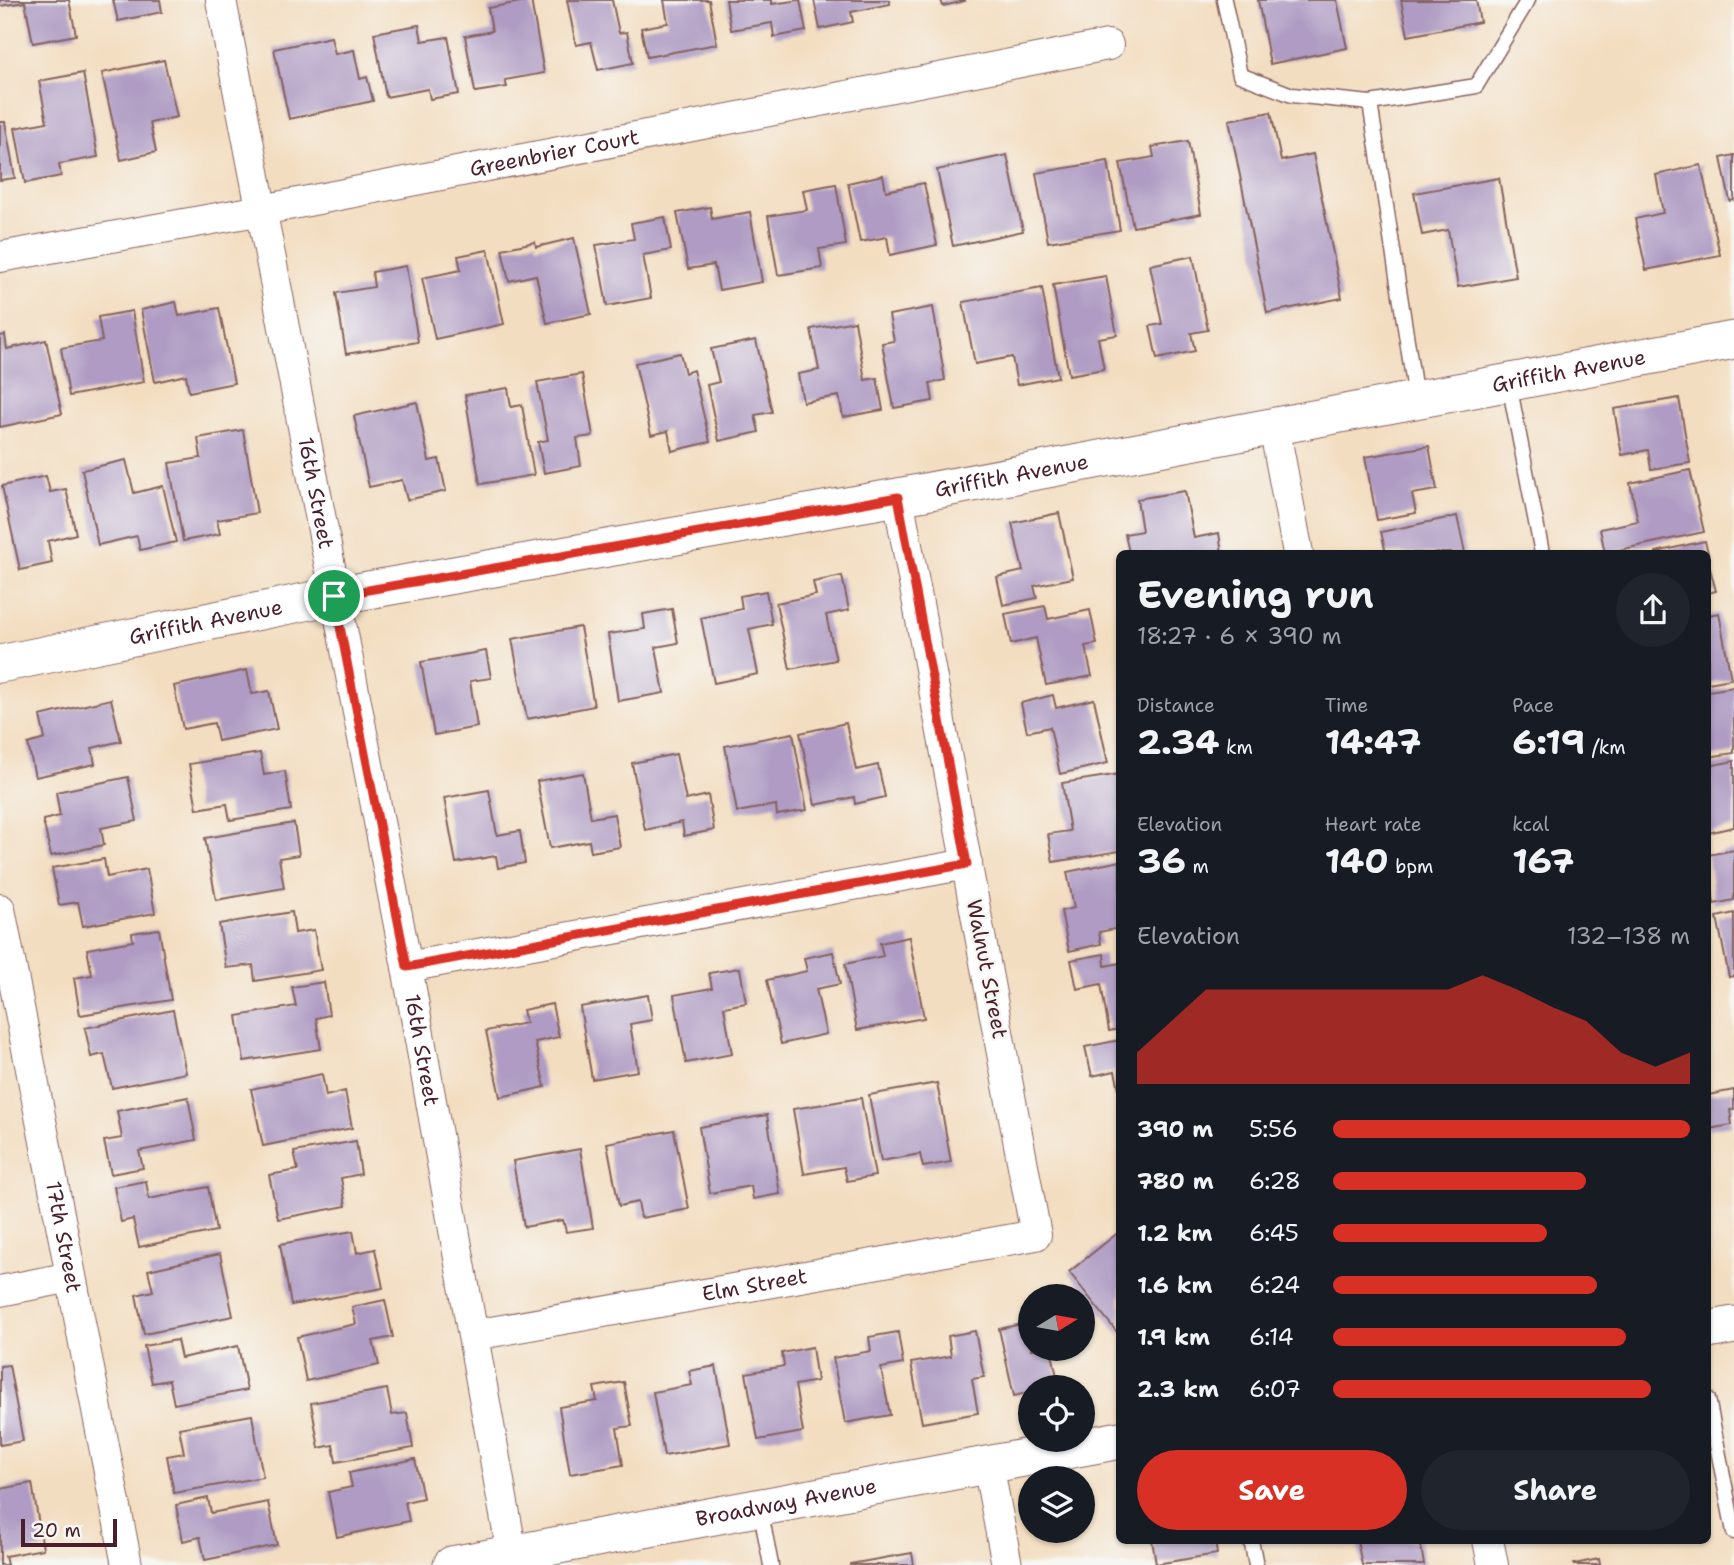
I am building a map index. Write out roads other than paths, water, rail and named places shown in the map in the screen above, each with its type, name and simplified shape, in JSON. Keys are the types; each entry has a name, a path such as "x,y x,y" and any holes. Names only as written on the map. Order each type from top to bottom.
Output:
{"street":[{"name":"16th Street","path":"221,0 407,967 513,1559"},
{"name":"Greenbrier Court","path":"0,257 262,210 1108,45"},
{"name":"Griffith Avenue","path":"0,664 334,596 898,497 1734,340"},
{"path":"1274,426 1297,550"},
{"name":"Walnut Street","path":"898,497 1037,1235"},
{"path":"407,967 967,864"},
{"name":"17th Street","path":"0,909 127,1565"},
{"name":"Elm Street","path":"474,1335 1037,1235"},
{"path":"0,1291 71,1278"},
{"path":"1711,1329 1734,1325"},
{"name":"Broadway Avenue","path":"452,1565 513,1559 759,1507 1116,1441"},
{"path":"988,1464 1007,1565"},
{"path":"1489,1544 1493,1565"}],"lane":[{"path":"1224,0 1240,75 1292,95 1370,103 1476,86 1528,0"},
{"path":"1370,103 1416,400"},
{"path":"1509,382 1541,550"},
{"path":"1711,1414 1734,1532"},
{"path":"759,1507 771,1565"},
{"path":"1252,1544 1256,1565"}]}
